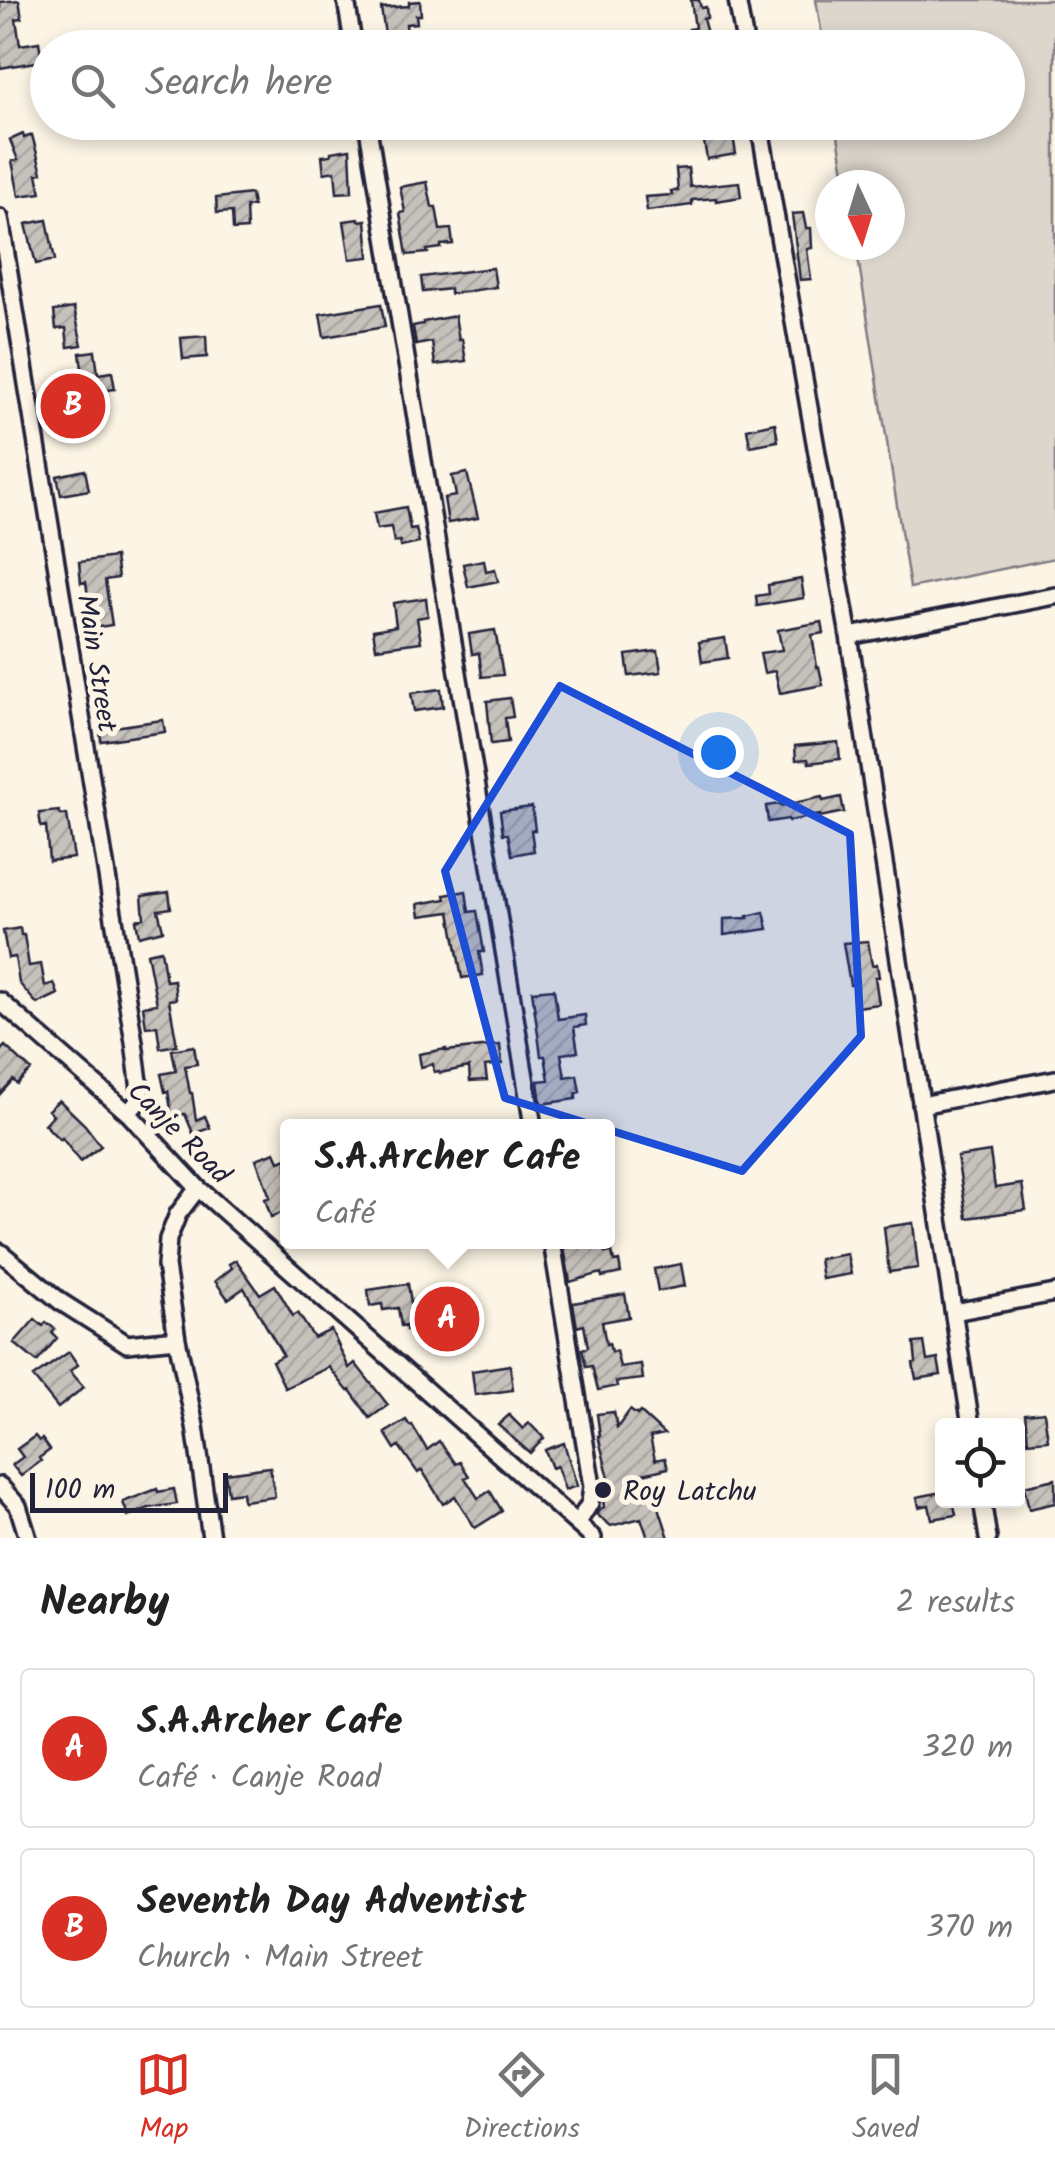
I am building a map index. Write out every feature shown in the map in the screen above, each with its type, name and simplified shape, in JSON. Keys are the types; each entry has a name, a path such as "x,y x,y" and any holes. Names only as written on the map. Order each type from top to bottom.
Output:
{"street":[{"path":"346,0 351,30"},
{"path":"737,0 743,30"},
{"path":"370,140 532,1119"},
{"path":"762,140 849,636 970,1418"},
{"name":"Main Street","path":"0,218 134,1042 141,1098 128,1113"},
{"path":"849,636 1055,596"},
{"name":"Canje Road","path":"0,1001 128,1113 198,1188 593,1538"},
{"path":"922,1105 1055,1079"},
{"path":"198,1188 178,1214 168,1239 166,1266 212,1538"},
{"path":"553,1249 592,1486 590,1503 577,1524"},
{"path":"0,1252 61,1302 127,1344 176,1339"},
{"path":"954,1312 1055,1293"},
{"path":"0,1486 18,1506 28,1538"},
{"path":"983,1508 988,1538"}],"highlighted area":[{"path":"560,686 850,834 861,1036 742,1171 505,1098 445,871"}],"shaded area":[{"path":"816,0 1055,0 1055,558 910,588 858,260 905,260 905,170 844,170 839,140 1025,140 1025,30 821,30"}],"building":[{"path":"19,0 22,18 16,19 20,45 30,43 30,63 0,68 0,2"},
{"path":"691,0 699,0 701,8 706,7 706,30 689,30 695,28"},
{"path":"420,1 417,23 406,24 407,30 384,30 381,8 409,6 409,2"},
{"path":"23,134 33,140 42,173 37,174 41,193 19,196 12,161 18,160 10,140"},
{"path":"734,140 736,154 707,159 704,142"},
{"path":"350,149 352,192 337,193 335,171 324,173 322,156"},
{"path":"688,168 690,187 739,182 741,197 692,200 692,205 647,211 645,197 678,191 676,169"},
{"path":"427,182 440,230 451,229 453,244 407,255 400,187"},
{"path":"251,194 253,206 246,207 247,229 233,230 232,212 217,213 216,198"},
{"path":"803,213 806,228 811,228 812,248 807,249 811,279 800,280 792,214"},
{"path":"47,220 55,260 36,264 26,224"},
{"path":"366,220 369,257 350,259 344,221"},
{"path":"493,268 496,287 450,294 450,289 423,292 421,277"},
{"path":"381,304 385,327 324,337 320,314"},
{"path":"74,308 82,345 68,347 66,328 56,329 54,311"},
{"path":"455,316 466,361 435,365 432,342 416,345 413,326"},
{"path":"206,336 207,357 183,359 181,338"},
{"path":"95,351 98,374 112,372 115,389 61,397 58,380 83,376 80,353"},
{"path":"775,423 778,441 750,446 747,429"},
{"path":"85,470 89,490 61,495 57,476"},
{"path":"467,473 478,518 448,523 444,498 456,496 452,476"},
{"path":"406,507 410,529 416,528 419,543 401,547 400,541 394,542 391,527 377,529 374,513"},
{"path":"115,557 118,578 105,580 112,625 92,628 86,582 81,583 79,562"},
{"path":"484,560 486,571 495,569 498,581 468,587 463,564"},
{"path":"801,579 804,598 757,606 756,596 769,594 768,585"},
{"path":"426,598 428,616 417,618 421,642 376,648 373,630 396,626 393,603"},
{"path":"822,622 824,633 812,635 823,685 780,693 775,671 764,673 760,653 782,650 778,630"},
{"path":"495,630 503,675 482,677 479,653 472,654 469,634"},
{"path":"725,638 728,658 702,662 699,642"},
{"path":"658,651 661,672 629,676 626,655"},
{"path":"441,689 443,707 414,711 411,693"},
{"path":"510,698 513,717 505,718 508,742 491,744 487,701"},
{"path":"163,720 165,732 101,741 100,729"},
{"path":"838,742 840,759 809,763 808,759 796,760 795,746"},
{"path":"822,797 823,801 841,797 844,812 768,822 766,806"},
{"path":"532,807 534,851 512,855 508,834 503,834 500,811"},
{"path":"59,811 60,815 67,815 74,858 49,861 46,826 41,827 39,813"},
{"path":"466,891 469,912 477,911 484,952 479,952 483,975 462,978 450,912 420,916 418,904"},
{"path":"169,892 171,908 158,910 163,930 139,936 136,920 144,918 142,896"},
{"path":"764,912 768,929 724,935 724,919 748,918"},
{"path":"20,928 29,966 41,964 45,986 54,983 58,994 37,1004 19,983 15,957 8,958 3,931"},
{"path":"868,941 872,965 877,964 879,1004 857,1007 843,943"},
{"path":"161,950 166,981 174,980 176,999 169,1000 177,1045 160,1048 157,1026 146,1027 143,1006 157,1004 147,953"},
{"path":"554,989 558,1019 585,1015 586,1025 574,1027 578,1052 561,1054 565,1077 577,1075 580,1092 576,1099 541,1104 538,1081 549,1080 545,1056 541,1056 532,991"},
{"path":"500,1045 502,1064 485,1066 487,1080 470,1081 469,1067 440,1073 434,1072 433,1064 421,1067 419,1054"},
{"path":"5,1046 31,1070 17,1084 13,1080 0,1094 0,1051"},
{"path":"194,1046 197,1064 185,1066 190,1093 196,1120 205,1116 210,1128 198,1132 199,1137 195,1138 185,1114 172,1116 161,1074 176,1071 172,1050"},
{"path":"59,1100 101,1146 80,1162 62,1138 44,1124 53,1115 48,1110"},
{"path":"275,1152 280,1161 280,1214 271,1217 265,1199 270,1197 256,1159"},
{"path":"990,1152 995,1188 1022,1184 1026,1210 967,1218 957,1157"},
{"path":"913,1223 918,1268 889,1272 884,1227"},
{"path":"564,1249 604,1249 605,1253 612,1252 614,1262 619,1261 621,1273 602,1277 601,1273 570,1282"},
{"path":"847,1254 851,1274 822,1279 819,1259"},
{"path":"236,1260 260,1294 275,1285 293,1316 298,1313 314,1338 331,1330 349,1368 355,1363 388,1405 370,1418 329,1367 285,1388 272,1361 283,1355 244,1288 228,1299 215,1281"},
{"path":"681,1264 685,1286 658,1291 654,1269"},
{"path":"408,1284 412,1309 433,1305 442,1344 417,1348 414,1328 406,1330 406,1325 401,1326 398,1308 383,1310 382,1304 370,1306 368,1290"},
{"path":"625,1294 629,1317 602,1322 606,1344 609,1343 611,1352 616,1351 620,1367 641,1364 643,1379 616,1382 617,1386 598,1390 592,1366 586,1367 582,1349 588,1347 584,1325 577,1327 573,1303"},
{"path":"35,1319 55,1329 52,1333 57,1338 37,1362 14,1343"},
{"path":"924,1342 927,1361 938,1359 941,1375 916,1379 914,1343"},
{"path":"69,1352 78,1365 70,1371 84,1387 58,1408 33,1377"},
{"path":"510,1365 513,1390 475,1395 472,1371"},
{"path":"630,1410 637,1415 640,1412 664,1434 650,1437 655,1460 665,1458 668,1468 643,1474 649,1496 655,1495 669,1538 648,1538 641,1518 611,1526 596,1514 604,1507 602,1494 613,1493 598,1436 597,1414 614,1412 617,1428"},
{"path":"1044,1412 1048,1440 1028,1442 1025,1414"},
{"path":"509,1415 523,1429 529,1423 544,1438 530,1453 498,1425"},
{"path":"406,1420 427,1450 439,1441 456,1464 460,1462 478,1498 490,1491 502,1511 475,1528 455,1496 443,1504 422,1470 418,1473 385,1433"},
{"path":"35,1436 50,1450 21,1476 12,1465 23,1457 17,1449"},
{"path":"564,1443 577,1486 565,1490 557,1466 552,1468 545,1450"},
{"path":"270,1467 275,1497 243,1501 242,1492 228,1494 225,1473"},
{"path":"1055,1479 1055,1503 1029,1509 1025,1486"},
{"path":"157,1489 174,1489 177,1504 128,1516 123,1502"},
{"path":"935,1493 935,1508 955,1508 956,1515 932,1519 929,1505 919,1507 917,1497"}],"place":[{"name":"Seventh Day Adventist","path":"73,406"},
{"name":"S.A.Archer Cafe","path":"447,1319"},
{"name":"Roy Latchu","path":"603,1490"}]}
